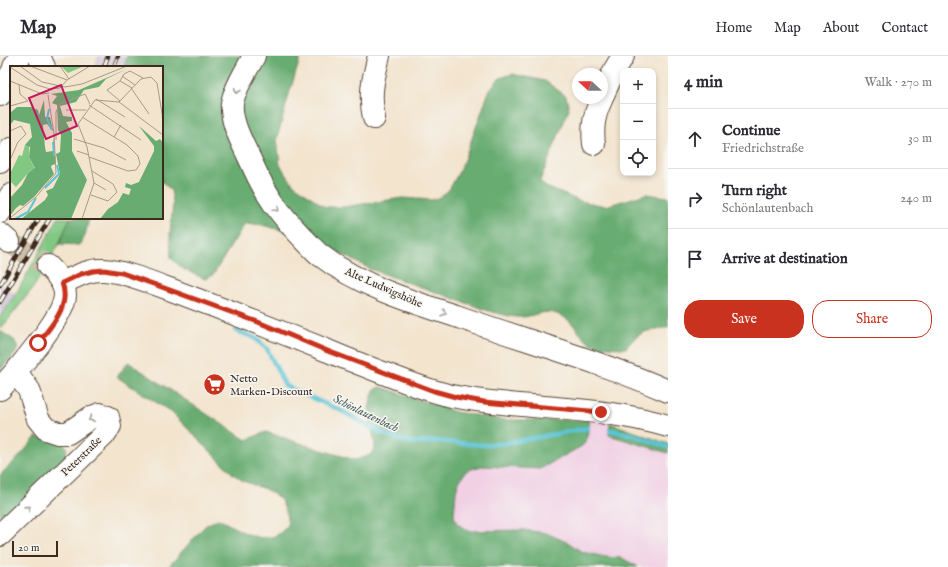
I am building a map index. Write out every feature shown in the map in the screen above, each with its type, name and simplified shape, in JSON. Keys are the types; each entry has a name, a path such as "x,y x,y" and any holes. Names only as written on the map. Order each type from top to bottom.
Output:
{"street":[{"name":"Alte Ludwigshöhe","path":"254,56 232,102 232,112 236,128 266,194 290,224 319,254 350,274 423,305 612,368 668,391"},
{"path":"374,118 371,92 379,56"},
{"path":"608,84 623,56"},
{"path":"21,62 39,66"},
{"path":"0,95 10,79"},
{"path":"594,144 592,128 599,104"},
{"path":"0,162 10,150"},
{"path":"0,212 10,197"},
{"path":"0,389 16,372 62,309 65,300 65,293 62,283 55,272 48,266"},
{"path":"62,283 81,274 104,270 121,282 156,285 258,322 330,352 434,391 484,402 601,412 650,421 668,426"},
{"name":"Peterstraße","path":"0,535 104,435 110,426 108,417 100,414 90,418 68,433 58,433 46,429 38,419 29,390 16,372"}],"shaded area":[{"path":"98,56 127,56 124,66 94,66"},
{"path":"0,285 16,294 0,317"},
{"path":"590,420 610,423 609,435 668,453 668,567 638,567 622,558 606,557 582,552 569,543 546,533 524,530 469,531 457,524 454,515 456,492 459,482 466,471 481,466 540,469 582,446 586,442"}],"green space":[{"path":"127,56 301,56 277,139 280,165 293,184 325,207 343,207 402,198 432,200 440,197 449,190 461,168 490,89 500,78 512,74 545,81 566,96 569,109 540,181 546,187 580,201 606,206 646,194 668,197 668,327 655,329 640,334 626,348 600,346 586,340 571,322 557,314 544,312 519,317 492,312 370,269 314,239 262,225 245,223 213,275 205,279 183,269 171,258 170,235 173,203 171,190 163,183 163,66 124,66"},
{"path":"57,219 70,219 59,244 33,288 0,330 0,317 16,294"},
{"path":"70,219 89,219 85,236 79,245 59,244"},
{"path":"0,331 14,340 18,347 15,354 0,370"},
{"path":"128,362 246,440 266,432 355,460 370,455 375,448 369,409 374,390 381,387 456,412 504,420 590,420 586,442 582,446 540,469 481,466 466,471 459,482 456,492 454,515 457,524 470,531 524,530 546,533 569,543 582,552 606,557 622,558 638,567 168,567 205,526 218,519 253,536 268,538 277,535 288,526 286,512 280,498 265,489 243,481 232,473 171,412 117,377"},
{"path":"610,423 668,444 668,453 609,435"},
{"path":"36,437 64,444 67,448 61,468 0,529 0,475 19,457"}],"waterway":[{"name":"Schönlautenbach","path":"236,331 255,338 267,349 285,385 340,410 381,433 400,440 417,443 436,441 483,445 507,443 588,428"},
{"name":"Schönlautenbach","path":"610,430 634,435 668,447"}],"tunnel":[{"path":"9,242 48,266"}],"railway":[{"path":"104,66 108,56"},
{"path":"114,66 118,56"},
{"path":"0,285 38,219"},
{"path":"0,302 49,219"}],"place":[{"name":"Netto Marken-Discount","path":"214,384"}],"route":[{"path":"38,343 62,309 65,300 65,293 62,283 81,274 104,270 122,273 258,322 330,352 434,391 484,402 601,412"}]}
